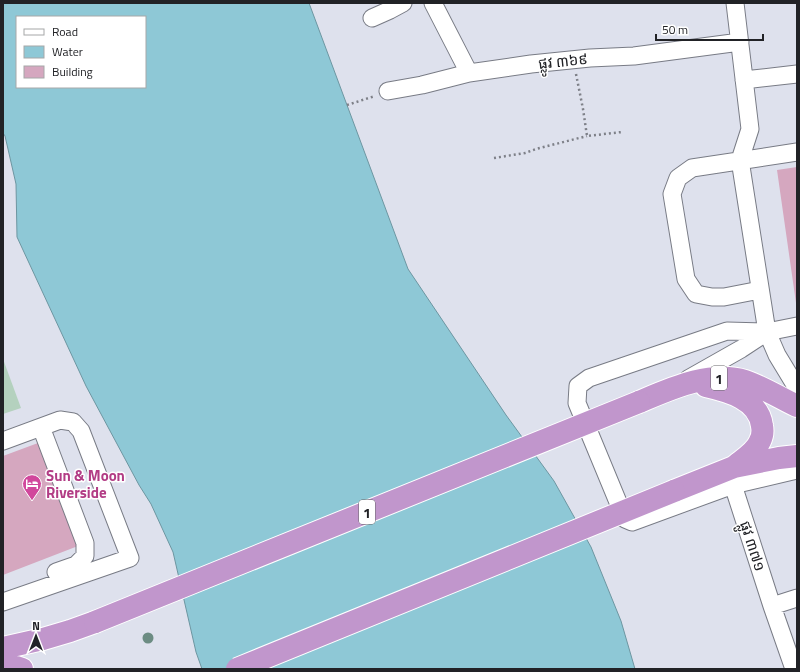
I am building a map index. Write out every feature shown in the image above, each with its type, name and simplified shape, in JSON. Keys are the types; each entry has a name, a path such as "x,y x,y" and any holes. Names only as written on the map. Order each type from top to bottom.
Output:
{"highway":[{"name":"1","path":"9,645 43,639 95,622 674,387 710,378 726,377 744,381 777,395 797,406"},
{"path":"674,387 693,385 720,389 737,395 750,403 759,415 763,430 760,442 733,476"},
{"path":"237,669 674,491 733,476 779,458 797,456"},
{"path":"3,667 16,667 22,669"}],"street":[{"path":"372,18 403,3"},
{"path":"433,3 469,73"},
{"path":"735,3 750,129 740,160 766,332 777,355 797,388"},
{"name":"ផ្លូវ ៣៦៩","path":"388,91 422,85 469,73 531,64 634,56 740,42"},
{"path":"744,80 797,74"},
{"path":"760,290 712,298 696,294 686,279 672,194 678,178 692,168 797,152"},
{"path":"797,326 766,332 727,331 589,378 578,386 577,403 625,519 632,522 733,476 797,470"},
{"path":"674,387 741,349 766,332"},
{"path":"3,441 60,420 73,422 81,431 130,558 3,602"},
{"path":"3,592 76,565 85,556 85,543 41,427"},
{"name":"ផ្លូវ ៣៧១","path":"733,476 772,606 794,669"},
{"path":"772,606 797,598"}],"path":[{"path":"572,60 580,89 587,136"},
{"path":"347,105 388,91"},
{"path":"494,158 525,153 587,136 622,132"}],"green space":[{"path":"3,359 21,408 3,414"}],"water":[{"path":"3,3 309,3 408,269 506,415 554,481 591,547 621,621 635,669 202,669 196,652 173,552 151,504 139,485 86,386 17,237 16,184 3,133"}],"building":[{"path":"797,167 797,303 796,303 777,170"},
{"name":"Sun & Moon Riverside","path":"38,443 78,546 3,575 3,456"}],"place":[{"name":"Sun & Moon Riverside","path":"32,501"}]}
